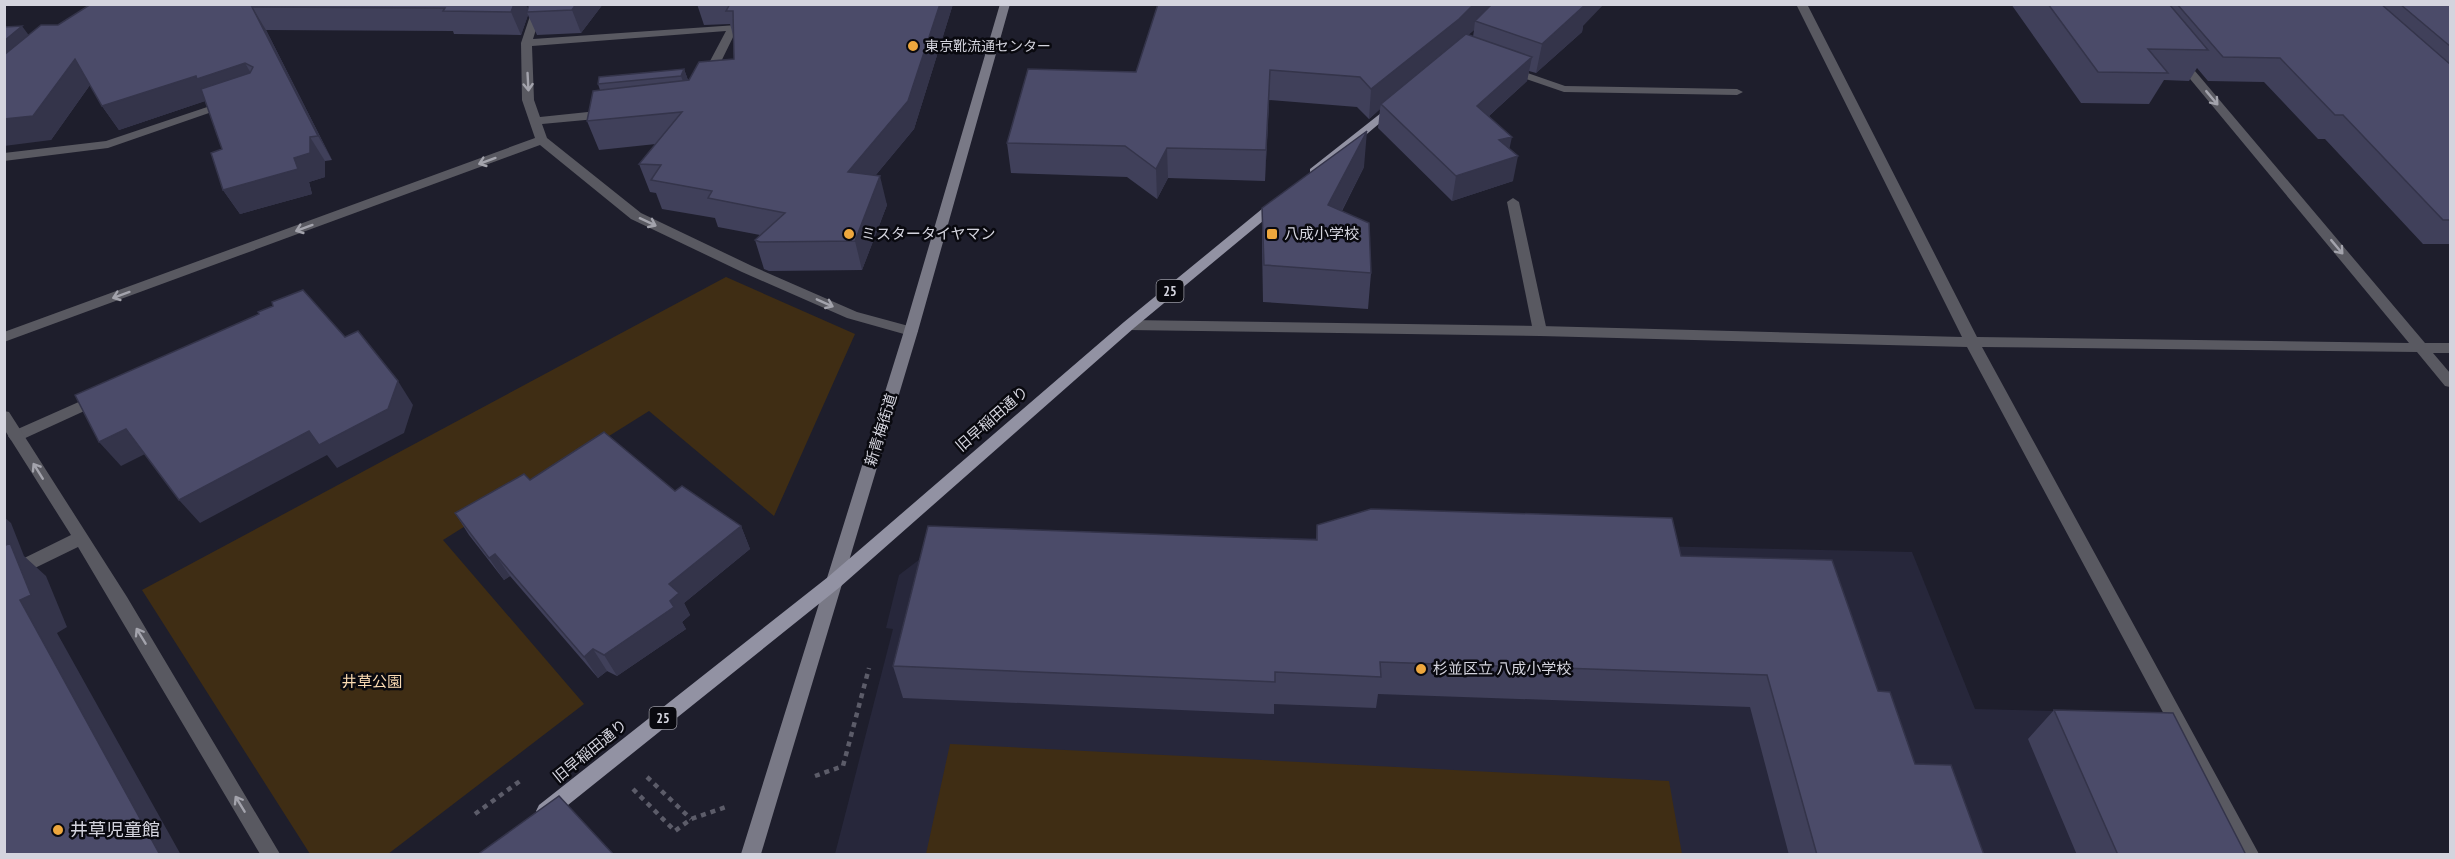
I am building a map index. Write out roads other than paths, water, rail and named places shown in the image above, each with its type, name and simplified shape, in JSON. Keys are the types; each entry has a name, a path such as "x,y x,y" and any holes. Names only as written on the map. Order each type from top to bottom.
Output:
{"main road":[{"name":"新青梅街道","path":"752,855 911,331 1005,4"},
{"path":"1303,181 1404,97"},
{"name":"旧早稲田通り","path":"529,825 834,582 1128,325 1285,196"}],"street":[{"path":"1801,4 1972,342 2249,855"},
{"path":"535,6 526,43 528,100 542,140 636,216 852,315 911,331"},
{"path":"526,43 734,27 704,85"},
{"path":"2172,50 2451,382"},
{"path":"1501,67 1564,89 1737,92"},
{"path":"4,157 108,144 238,99"},
{"path":"536,121 615,113"},
{"path":"4,337 542,140"},
{"path":"1514,202 1540,331"},
{"path":"1128,325 1540,331 1972,342 2451,348"},
{"path":"16,436 111,392"},
{"path":"4,416 270,855"},
{"path":"4,576 80,538"}],"place":[{"name":"東京靴流通センター","path":"913,46"},
{"name":"ミスタータイヤマン","path":"849,234"},
{"name":"八成小学校","path":"1272,234"},
{"name":"杉並区立 八成小学校","path":"1421,669"},
{"name":"井草児童館","path":"58,830"}],"park label":[{"name":"井草公園","path":"372,682"}]}
